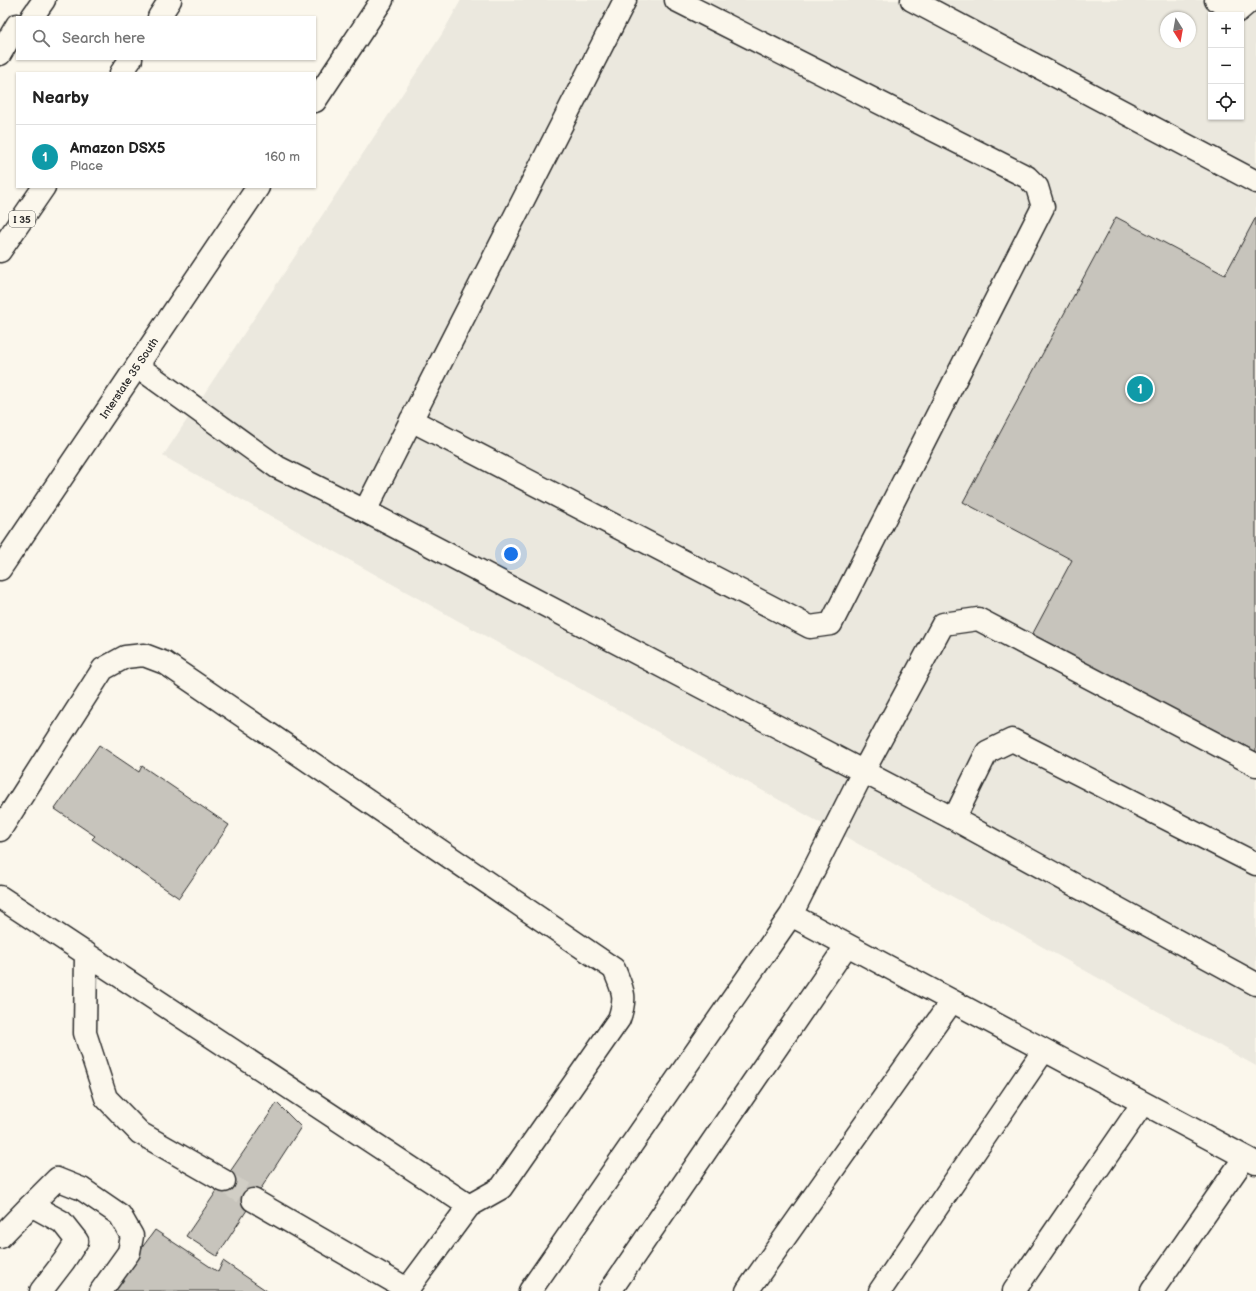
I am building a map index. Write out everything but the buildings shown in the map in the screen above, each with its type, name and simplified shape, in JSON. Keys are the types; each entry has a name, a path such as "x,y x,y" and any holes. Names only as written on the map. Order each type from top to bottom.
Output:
{"main road":[{"path":"23,16 31,0"},
{"path":"33,16 44,0"},
{"path":"160,16 170,0"},
{"path":"316,99 382,0"},
{"path":"365,511 625,0"},
{"path":"411,420 810,627 831,624 1042,207 1036,187 1028,176 676,0"},
{"path":"912,0 1256,182"},
{"path":"1216,0 1238,11 1251,0"},
{"path":"0,54 16,27"},
{"path":"0,64 16,40"},
{"path":"122,72 130,60"},
{"name":"I 35","path":"0,251 43,188"},
{"name":"Interstate 35 South","path":"0,568 257,188"},
{"path":"138,366 277,468 365,511 863,772 954,818 1256,984"},
{"path":"530,1291 791,915 863,772 943,624 978,619 1256,765"},
{"path":"0,830 103,669 125,657 144,655 166,663 614,969 623,990 624,1004 619,1019 501,1188 469,1206 406,1290 253,1200"},
{"path":"954,818 987,752 1012,740 1256,864"},
{"path":"0,897 469,1206"},
{"path":"791,915 1250,1160 1152,1291"},
{"path":"610,1291 848,945"},
{"path":"86,953 85,1032 106,1098 140,1133 224,1181"},
{"path":"747,1291 952,1001"},
{"path":"880,1291 1044,1050"},
{"path":"1014,1291 1143,1103"},
{"path":"0,1237 58,1179 82,1189 120,1215 132,1236 129,1252 101,1291"},
{"path":"31,1205 62,1222 77,1241 64,1261 40,1291"}],"shaded area":[{"path":"461,0 1256,0 1256,1066 163,456 442,34"}],"tunnel":[{"path":"224,1181 253,1200"}],"place":[{"name":"Amazon DSX5","path":"1140,389"}]}
